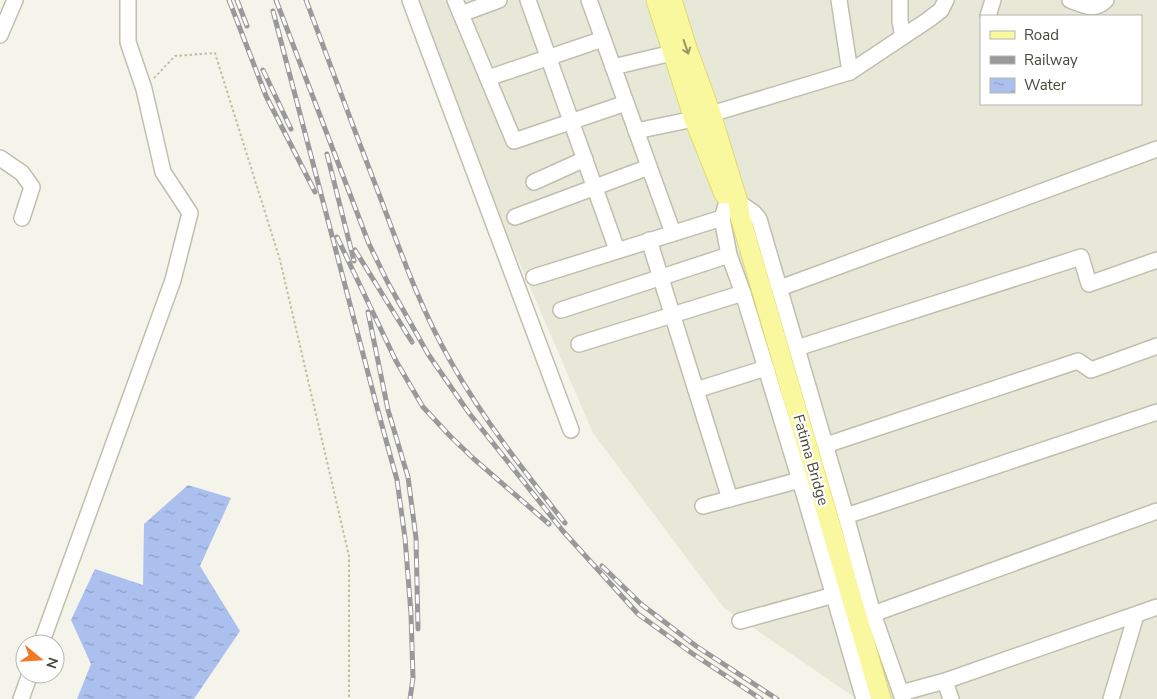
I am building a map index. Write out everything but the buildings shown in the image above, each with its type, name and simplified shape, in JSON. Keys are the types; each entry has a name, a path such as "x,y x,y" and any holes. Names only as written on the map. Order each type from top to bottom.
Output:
{"main road":[{"path":"656,0 672,53 703,117"},
{"path":"672,0 687,48 703,117"},
{"name":"Fatima Bridge","path":"703,117 734,212 881,699"}],"street":[{"path":"45,634 173,280 190,213 163,172 144,89 128,42 128,0"},
{"path":"410,0 571,430"},
{"path":"499,0 458,7 514,141 626,103"},
{"path":"528,0 617,250"},
{"path":"589,0 673,233"},
{"path":"839,0 850,72"},
{"path":"900,0 900,21 903,37"},
{"path":"636,131 703,117 850,72 941,10 946,0"},
{"path":"988,15 994,0"},
{"path":"1070,0 1095,8 1101,6 1106,0"},
{"path":"0,35 8,6"},
{"path":"488,78 603,39"},
{"path":"613,67 672,53"},
{"path":"780,288 1157,149"},
{"path":"0,158 22,173 32,187 22,218"},
{"path":"534,182 585,159"},
{"path":"514,217 649,167"},
{"path":"734,212 729,255 766,368 864,699"},
{"path":"534,276 734,212 754,213 759,219 780,288 873,614 902,696 1157,607"},
{"path":"649,240 730,499"},
{"path":"561,310 729,255"},
{"path":"797,348 1081,257 1088,284 1157,260"},
{"path":"579,344 743,293"},
{"path":"826,446 1078,361 1091,370 1157,346"},
{"path":"696,390 766,368"},
{"path":"846,516 1157,412"},
{"path":"703,506 800,480"},
{"path":"873,614 1157,511"},
{"path":"740,621 834,595"},
{"path":"1111,699 1136,615"},
{"path":"945,681 951,699"},
{"path":"21,699 26,684"}],"path":[{"path":"144,89 175,56 215,53 280,260 349,556 349,699"}],"shaded area":[{"path":"406,0 1157,0 1157,699 857,699 724,608 593,433"}],"water":[{"path":"188,485 231,498 200,566 240,631 194,699 77,699 91,664 71,620 95,569 143,585 144,524"}],"railway":[{"path":"229,0 266,96 315,192"},
{"path":"237,0 247,26"},
{"path":"276,0 369,244 388,283 428,354 469,413 562,530 638,614 693,654 761,699"},
{"path":"306,0 405,263 431,324 463,383 490,424 565,523"},
{"path":"273,11 397,480 405,538 411,614 413,678 410,699"},
{"path":"263,70 291,129"},
{"path":"327,154 354,261"},
{"path":"337,237 396,361 423,407 474,459 549,524"},
{"path":"355,250 412,342"},
{"path":"368,312 388,410 408,477 416,538 418,629"},
{"path":"602,566 641,604 696,646 777,699"}]}
